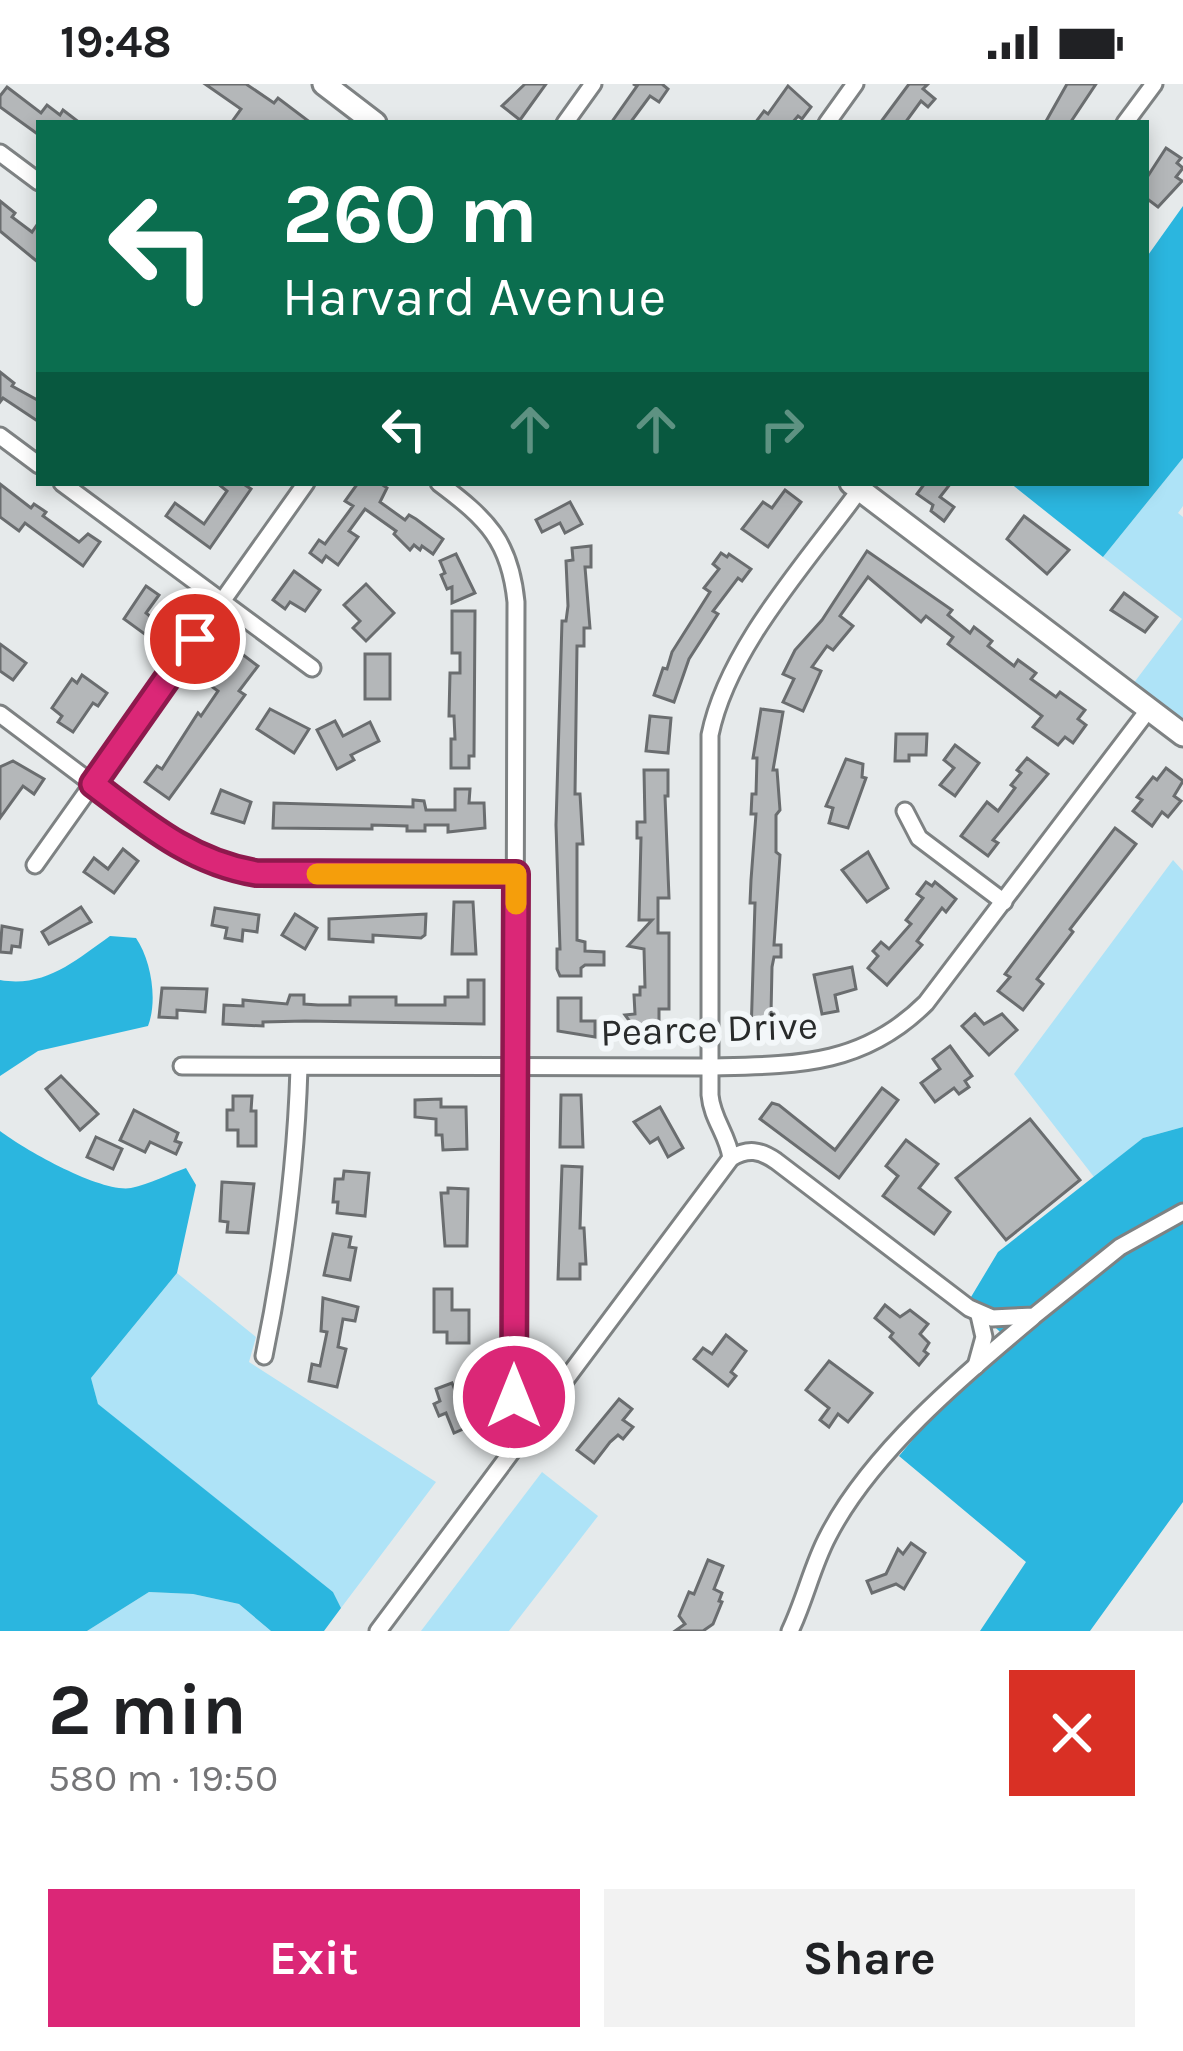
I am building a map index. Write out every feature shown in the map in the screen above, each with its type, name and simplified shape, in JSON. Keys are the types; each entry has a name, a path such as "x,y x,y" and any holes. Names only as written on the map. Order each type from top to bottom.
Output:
{"main road":[{"path":"330,86 371,120"},
{"path":"859,486 1183,735"}],"street":[{"path":"567,120 593,84"},
{"path":"829,120 856,84"},
{"path":"1127,120 1154,84"},
{"path":"0,153 36,180"},
{"path":"0,436 36,463"},
{"path":"66,486 312,668"},
{"path":"35,865 305,486"},
{"path":"443,486 486,522 503,547 516,602 514,1397"},
{"path":"731,1158 711,1106 710,749 714,715 735,663 857,486"},
{"name":"Pearce Drive","path":"182,1066 710,1067 812,1062 849,1054 881,1038 926,1003 1149,709"},
{"path":"0,714 180,848 233,869 278,874 516,874"},
{"path":"905,812 919,838 1004,902"},
{"path":"264,1356 290,1219 299,1068"},
{"path":"378,1631 731,1158 749,1150 770,1157 974,1312 1004,1319 1034,1316"},
{"path":"790,1631 827,1537 898,1444 1034,1316 1120,1247 1183,1213"},
{"path":"974,1312 984,1337 975,1369"}],"shaded area":[{"path":"1183,206 1183,458 1103,557 1014,486 1149,486 1149,254"},
{"path":"1183,458 1183,506 1178,513 1183,517 1183,722 1133,684 1182,619 1103,557"},
{"path":"1173,860 1183,871 1183,1127 1143,1138 1094,1177 1014,1074"},
{"path":"110,936 136,938 146,957 153,993 148,1026 38,1051 0,1076 0,980 45,976"},
{"path":"1183,1127 1183,1502 1090,1631 980,1631 1026,1562 899,1456 924,1426 1013,1344 968,1302 998,1252 1143,1138"},
{"path":"0,1131 64,1168 118,1188 138,1186 186,1168 196,1185 177,1273 91,1378 98,1404 333,1592 341,1608 324,1631 271,1631 239,1604 193,1594 149,1592 87,1631 0,1631"},
{"path":"177,1273 256,1337 249,1362 436,1482 341,1608 333,1592 98,1405 91,1378"},
{"path":"542,1472 598,1516 509,1631 421,1631"},
{"path":"149,1592 193,1594 239,1604 271,1631 87,1631"}],"building":[{"path":"205,84 246,84 274,103 278,98 307,120 233,120 241,109"},
{"path":"525,84 546,84 520,120 502,106"},
{"path":"633,84 662,84 668,89 659,102 650,96 632,120 613,120 637,86"},
{"path":"909,84 928,84 923,89 935,99 928,107 921,101 907,120 882,120"},
{"path":"1067,84 1096,84 1072,120 1047,120"},
{"path":"788,86 811,107 802,119 757,120 764,111 768,114"},
{"path":"7,87 41,113 47,105 76,120 36,120 36,133 0,107 0,96"},
{"path":"1166,148 1181,158 1177,163 1183,168 1176,177 1182,181 1158,207 1149,200 1149,174"},
{"path":"0,201 32,232 36,226 36,261 0,231"},
{"path":"0,372 12,386 36,399 36,420 3,398 0,402"},
{"path":"0,484 31,508 34,504 46,512 43,516 79,542 88,534 100,542 83,566 25,523 19,531 0,517"},
{"path":"221,486 251,489 210,548 166,516 175,503 204,524 227,491"},
{"path":"356,486 384,486 380,502 443,539 433,554 422,546 410,550 396,531 365,509 349,531 358,537 338,565 326,556 322,562 310,553 319,540 325,544 353,506 345,501"},
{"path":"923,486 949,486 940,497 954,507 944,521 917,494"},
{"path":"785,490 801,502 768,547 742,529 763,502 772,508"},
{"path":"570,502 582,524 565,533 560,523 542,532 536,520"},
{"path":"1024,516 1069,550 1047,574 1007,539"},
{"path":"591,546 591,567 585,567 590,628 584,628 584,646 577,646 575,794 580,794 583,844 577,844 577,940 585,942 585,951 604,952 604,965 585,965 581,976 560,976 556,825 562,621 566,621 568,606 566,561 573,560 572,548"},
{"path":"867,551 952,610 948,615 970,633 974,627 992,641 988,646 1014,666 1018,660 1036,673 1031,679 1085,710 1078,719 1086,725 1073,743 1065,737 1058,745 1033,727 1042,716 948,644 953,637 926,616 921,622 868,577 840,616 853,626 833,650 827,646 812,667 821,671 803,711 783,702 794,679 783,674 795,650 822,620"},
{"path":"721,553 751,569 742,581 738,578 713,611 718,614 689,659 674,702 654,695 663,668 667,669 672,652 710,592 704,588 719,569 713,564"},
{"path":"456,554 475,593 452,603 452,587 447,589 440,561"},
{"path":"294,571 320,590 305,611 290,602 285,609 273,600"},
{"path":"366,584 394,613 366,641 353,628 360,621 344,605"},
{"path":"146,586 159,595 146,613 156,621 146,635 124,619"},
{"path":"1124,593 1157,617 1145,632 1111,610"},
{"path":"452,611 475,611 474,756 469,756 469,768 451,768 451,739 455,739 454,716 449,716 450,673 460,673 460,653 452,653"},
{"path":"0,644 26,663 13,680 0,671"},
{"path":"242,654 258,666 239,691 245,695 169,799 145,782 157,766 162,769 218,691 211,686 221,674 225,677"},
{"path":"365,654 390,654 390,699 365,699"},
{"path":"82,675 107,693 98,706 93,703 73,732 58,722 62,716 52,708 72,679 77,683"},
{"path":"270,709 309,729 294,753 257,729"},
{"path":"761,709 783,712 773,770 777,770 780,810 776,815 776,852 780,855 774,945 781,945 781,957 774,957 772,967 771,1014 777,1014 777,1035 751,1035 755,903 750,903 756,814 751,814"},
{"path":"650,716 671,718 668,753 646,751"},
{"path":"335,721 343,736 370,722 379,741 351,755 354,760 337,769 317,730"},
{"path":"896,734 927,734 926,755 895,761"},
{"path":"955,745 979,763 955,796 940,785 954,768 944,760"},
{"path":"1027,758 1048,774 993,840 998,843 988,856 961,836 987,802 998,811 1015,788 1011,785 1021,773 1017,770"},
{"path":"846,759 863,764 862,777 866,778 848,828 829,823 833,808 826,806"},
{"path":"13,761 44,779 34,794 23,786 0,818 0,767"},
{"path":"1166,768 1183,781 1174,796 1181,801 1168,817 1162,812 1152,826 1133,811 1142,800 1137,797"},
{"path":"644,770 668,770 669,898 658,898 658,933 669,933 669,1009 659,1009 652,1031 637,1031 625,1015 635,1014 634,995 645,987 644,949 628,946 652,920 639,920 641,838 637,838 637,822 645,822"},
{"path":"455,789 470,789 469,803 484,803 485,828 448,832 448,825 425,825 425,831 372,825 372,829 273,828 274,803 413,807 413,800 424,801 426,810 455,810"},
{"path":"221,790 251,802 244,823 212,813"},
{"path":"1115,828 1136,844 1070,929 1073,932 1037,979 1043,984 1023,1010 998,991 1010,977 1005,974"},
{"path":"123,849 138,861 114,893 84,872 94,858 108,869"},
{"path":"868,852 888,888 867,902 842,870"},
{"path":"926,882 932,886 935,882 956,899 946,912 942,908 917,941 922,945 887,985 868,968 878,956 873,951 881,942 889,949 911,924 906,920 923,898 917,894"},
{"path":"454,902 473,902 476,954 452,954"},
{"path":"81,907 91,922 49,944 42,932"},
{"path":"215,908 259,915 257,932 243,930 242,941 225,938 227,928 212,925"},
{"path":"295,914 317,928 305,949 282,935"},
{"path":"426,914 421,938 329,939 329,919"},
{"path":"2,926 22,930 20,947 12,946 11,953 0,952"},
{"path":"852,967 856,989 835,995 838,1011 822,1014 814,975"},
{"path":"468,980 484,980 484,1024 223,1024 224,1005 243,1006 243,1000 287,1004 290,995 304,995 304,1004 318,1005 350,1005 350,997 396,997 396,1005 445,1005 445,997 468,997"},
{"path":"162,988 207,989 205,1012 177,1010 177,1018 159,1017"},
{"path":"558,998 581,998 581,1021 595,1021 595,1037 558,1031"},
{"path":"975,1014 984,1024 1002,1014 1017,1030 989,1055 962,1026"},
{"path":"950,1046 972,1076 965,1081 969,1087 959,1094 954,1088 935,1102 921,1083 940,1069 933,1059"},
{"path":"61,1076 98,1114 80,1130 46,1089"},
{"path":"882,1088 898,1100 839,1178 760,1119 772,1103 779,1105 835,1150"},
{"path":"561,1095 581,1095 583,1147 560,1147"},
{"path":"233,1096 252,1096 256,1146 238,1146 238,1130 227,1130"},
{"path":"441,1099 441,1107 466,1107 467,1149 443,1150 436,1119 415,1117 415,1100"},
{"path":"660,1107 683,1148 668,1157 658,1138 650,1143 634,1122"},
{"path":"134,1110 178,1133 175,1141 181,1143 176,1154 150,1142 145,1152 120,1140"},
{"path":"1030,1119 1080,1180 1006,1240 956,1178"},
{"path":"96,1137 122,1149 113,1169 87,1157"},
{"path":"906,1140 938,1164 919,1188 950,1212 934,1234 883,1196 898,1176 886,1166"},
{"path":"562,1166 582,1167 580,1228 584,1228 586,1264 580,1264 580,1279 558,1279"},
{"path":"344,1171 369,1173 365,1216 337,1213 335,1179 343,1179"},
{"path":"222,1182 254,1184 248,1233 227,1232 228,1222 220,1221"},
{"path":"448,1188 468,1189 467,1246 445,1246 441,1193 448,1193"},
{"path":"333,1234 351,1237 349,1247 356,1248 350,1280 324,1275"},
{"path":"434,1289 452,1289 452,1310 469,1310 469,1343 447,1343 447,1332 434,1332"},
{"path":"323,1298 358,1307 355,1321 343,1319 338,1347 346,1349 337,1387 309,1381 312,1364 320,1366 327,1332 321,1331"},
{"path":"885,1305 900,1317 910,1310 928,1324 920,1334 929,1343 924,1351 928,1354 919,1365 875,1318"},
{"path":"726,1335 746,1351 731,1372 736,1376 728,1386 694,1359 703,1348 712,1354"},
{"path":"829,1361 872,1393 848,1422 838,1414 829,1427 820,1420 829,1408 806,1390"},
{"path":"452,1383 470,1426 454,1433 446,1413 439,1416 434,1404 440,1401 436,1389"},
{"path":"619,1399 632,1409 623,1420 633,1427 623,1439 618,1435 610,1442 594,1463 577,1450"},
{"path":"911,1543 925,1553 904,1589 896,1584 872,1593 867,1581 886,1574 898,1549 903,1554"},
{"path":"708,1560 723,1566 714,1589 722,1593 722,1602 713,1624 703,1631 675,1631 685,1624 679,1616"}],"slow traffic":[{"path":"317,874 516,874 516,904"}],"route":[{"path":"195,639 93,784 162,836 197,856 256,873 516,874 514,1397"}]}
